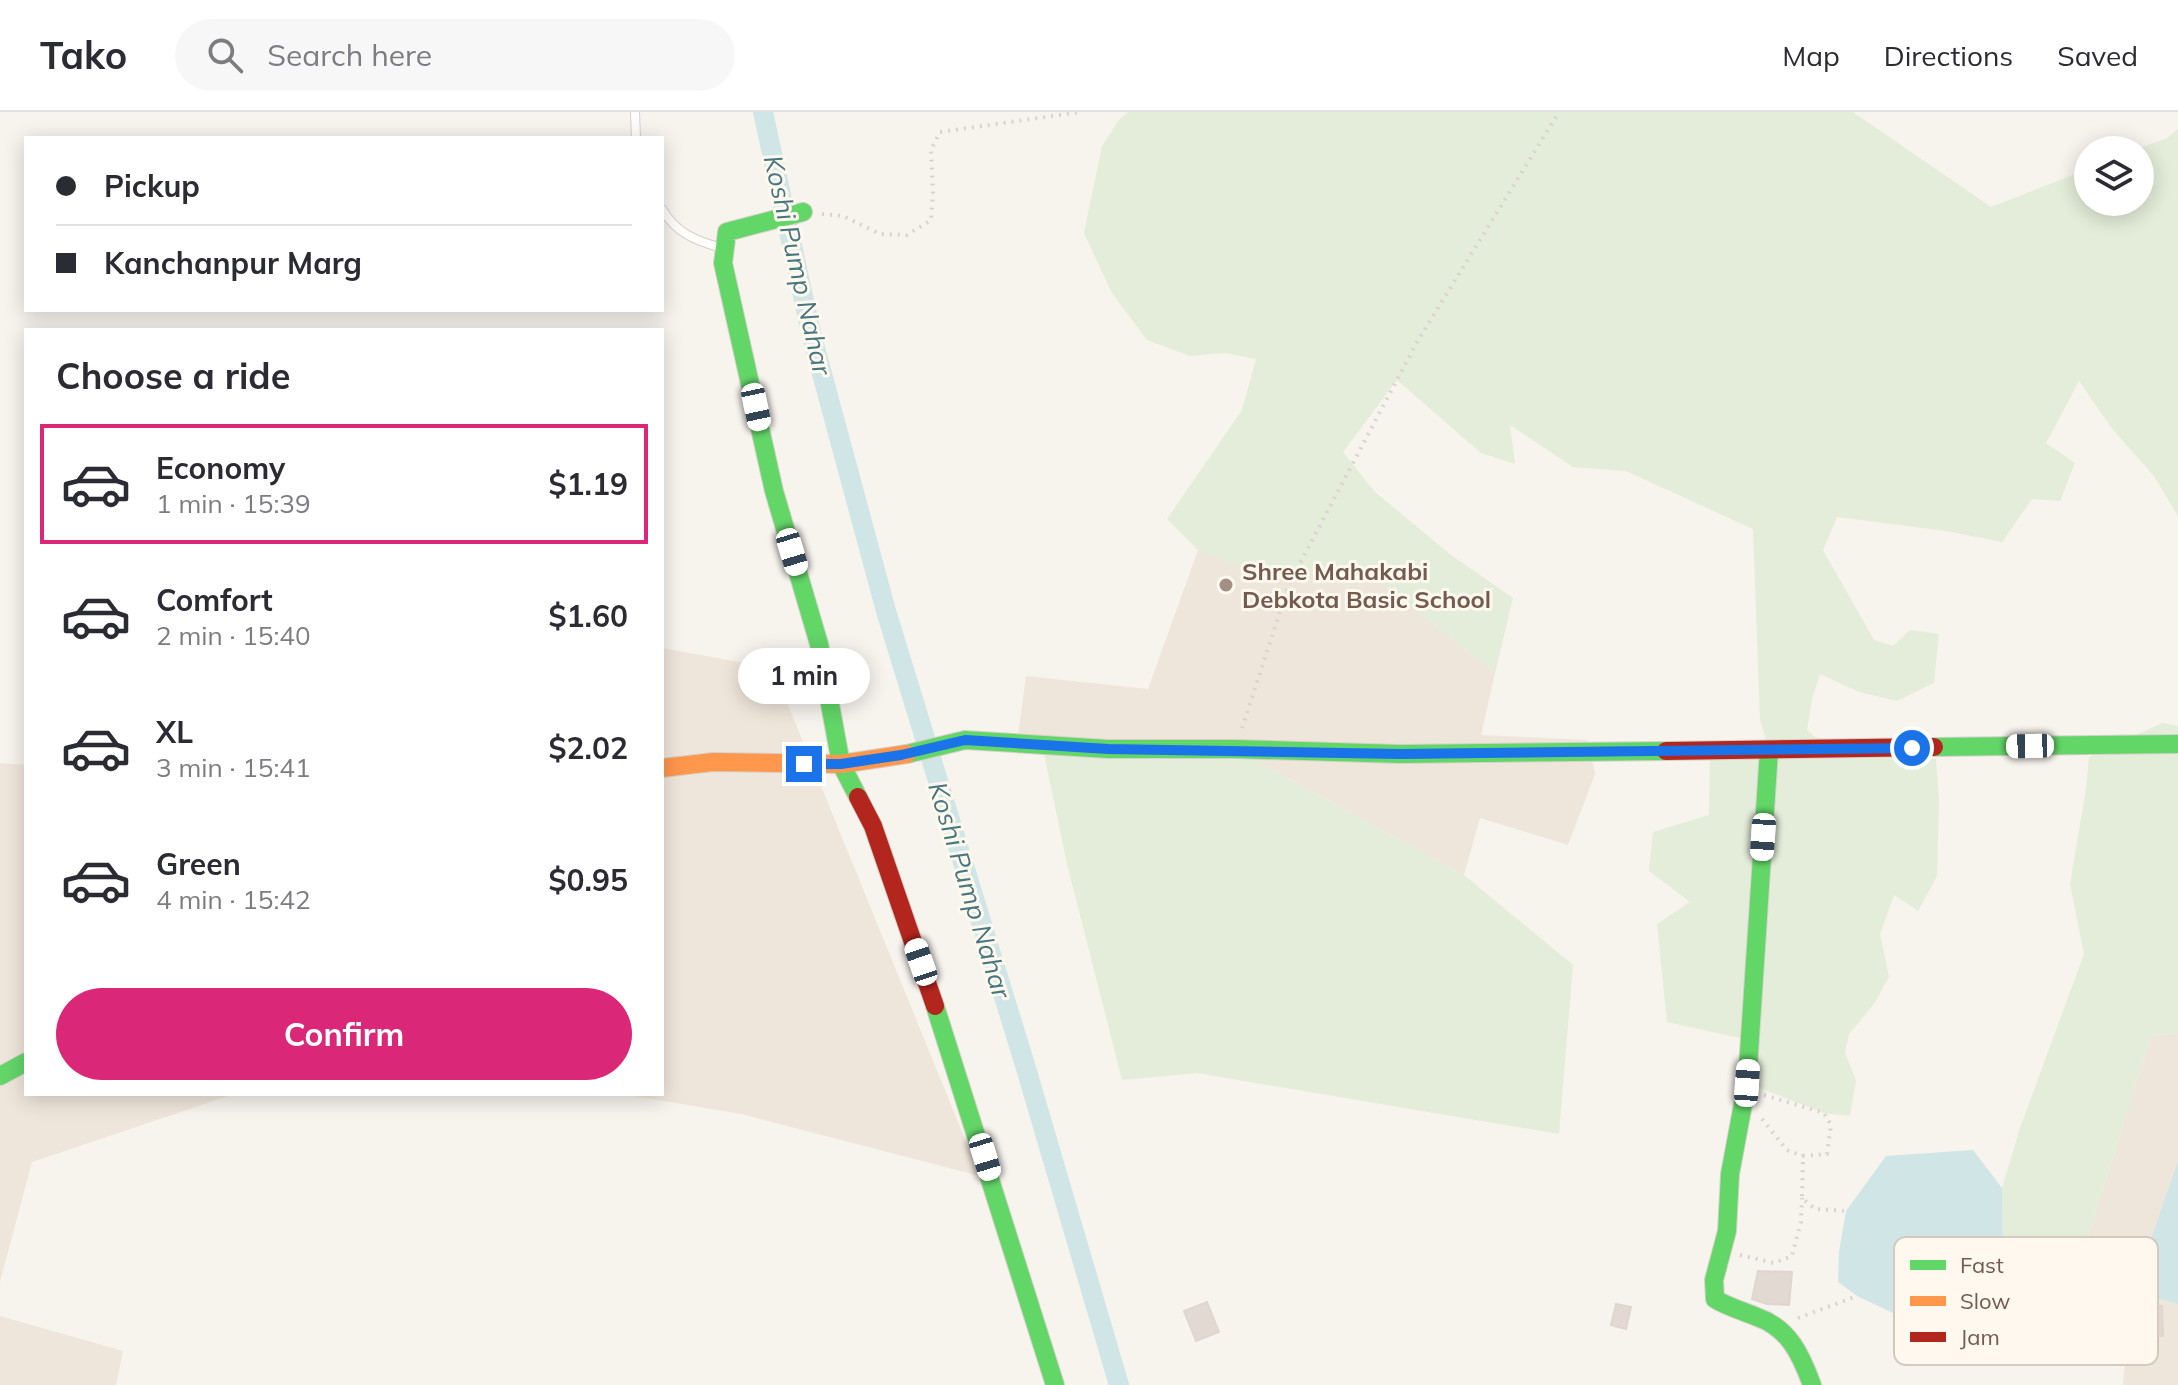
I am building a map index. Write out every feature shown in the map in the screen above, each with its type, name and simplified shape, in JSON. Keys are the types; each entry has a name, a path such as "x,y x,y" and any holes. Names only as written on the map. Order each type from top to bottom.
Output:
{"street":[{"path":"803,212 727,232 723,263 774,491 819,644 841,764 873,826 958,1072 1055,1385"},
{"path":"664,768 713,762 841,764 901,755 965,740 1108,749 1400,754 2178,744"},
{"path":"1769,750 1747,1083 1730,1174 1727,1231 1714,1280 1715,1299 1730,1309 1763,1319 1786,1332 1800,1353 1812,1385"},
{"path":"0,1076 24,1063"}],"lane":[{"path":"635,112 636,136"},
{"path":"664,213 671,225 696,241 725,249"}],"path":[{"path":"803,212 843,216 880,234 907,235 931,220 931,150 940,132 1080,112"},
{"path":"1235,749 1289,584 1417,342 1559,112"},
{"path":"1747,1083 1769,1098 1824,1113 1831,1125 1827,1154 1803,1156 1787,1150 1759,1115"},
{"path":"1723,1248 1746,1258 1774,1263 1792,1256 1801,1222 1803,1156"},
{"path":"1802,1198 1815,1209 1846,1211"},
{"path":"1763,1319 1797,1318 1857,1296"}],"shaded area":[{"path":"1198,550 1289,583 1315,571 1359,565 1495,673 1481,735 1588,740 1595,774 1568,845 1480,818 1464,875 1235,749 1017,743 1026,676 1148,689"},
{"path":"664,648 773,668 980,1176 741,1114 634,1096 664,1096"},
{"path":"0,763 24,765 24,1096 228,1096 32,1162 0,1282"},
{"path":"2178,1033 2178,1161 2151,1237 2088,1237 2151,1036"},
{"path":"1973,1150 2002,1188 2003,1237 1894,1237 1894,1313 1857,1296 1838,1282 1846,1211 1886,1156"},
{"path":"2178,1161 2178,1304 2158,1298 2158,1237 2151,1237"},
{"path":"2158,1298 2178,1304 2178,1385 2123,1385 2125,1365 2158,1365"},
{"path":"0,1316 123,1351 116,1385 0,1385"}],"green space":[{"path":"1128,112 1853,112 1991,207 2074,174 2074,216 2154,216 2154,143 2178,129 2178,516 2154,476 2113,430 2079,381 2046,443 2075,463 2060,501 2032,499 2002,542 1946,531 1837,517 1823,550 1874,640 1893,646 1910,630 1939,634 1934,683 1897,701 1859,692 1820,674 1812,699 1807,730 1815,737 1936,759 1939,800 1937,876 1918,911 1894,895 1880,934 1889,977 1874,1004 1849,1034 1845,1053 1856,1080 1850,1116 1824,1113 1747,1083 1749,1040 1667,1022 1657,924 1690,902 1649,871 1653,832 1709,815 1710,751 1769,750 1760,719 1753,529 1626,471 1573,467 1510,425 1515,464 1481,453 1397,380 1343,452 1375,492 1451,555 1513,598 1495,673 1359,565 1315,571 1289,584 1198,550 1167,519 1242,410 1256,359 1225,353 1190,356 1147,340 1112,293 1084,233 1102,146"},
{"path":"2162,723 2178,726 2178,1033 2151,1036 2088,1237 2003,1237 2002,1188 2020,1128 2084,954 2070,884 2089,757"},
{"path":"1043,749 1235,749 1464,875 1573,965 1559,1134 1197,1073 1122,1080 1067,864"}],"building":[{"path":"1758,1271 1792,1272 1789,1305 1767,1304 1752,1299"},
{"path":"1207,1302 1219,1332 1196,1341 1184,1311"},
{"path":"1616,1304 1631,1307 1626,1329 1611,1325"},
{"path":"2158,1306 2162,1306 2163,1336 2158,1336"}],"waterway":[{"name":"Koshi Pump Nahar","path":"763,112 811,333 886,611 1119,1385"}],"traffic: fast":[{"path":"803,212 727,232 723,263 774,491 819,644 841,764 858,797"},
{"path":"907,754 965,740 1108,749 1400,754 1666,751"},
{"path":"1934,747 2178,744"},
{"path":"1769,750 1747,1083 1730,1174 1727,1231 1714,1280 1715,1299 1768,1322 1786,1335 1812,1385"},
{"path":"935,1006 1055,1385"},
{"path":"0,1076 24,1063"}],"traffic: slow":[{"path":"664,768 713,762 841,764 907,754"}],"traffic: jam":[{"path":"1666,751 1934,747"},
{"path":"858,797 873,826 935,1006"}],"place":[{"name":"Shree Mahakabi Debkota Basic School","path":"1226,585"}],"route":[{"path":"804,764 841,764 901,755 965,740 1108,749 1400,754 1912,748"}]}
